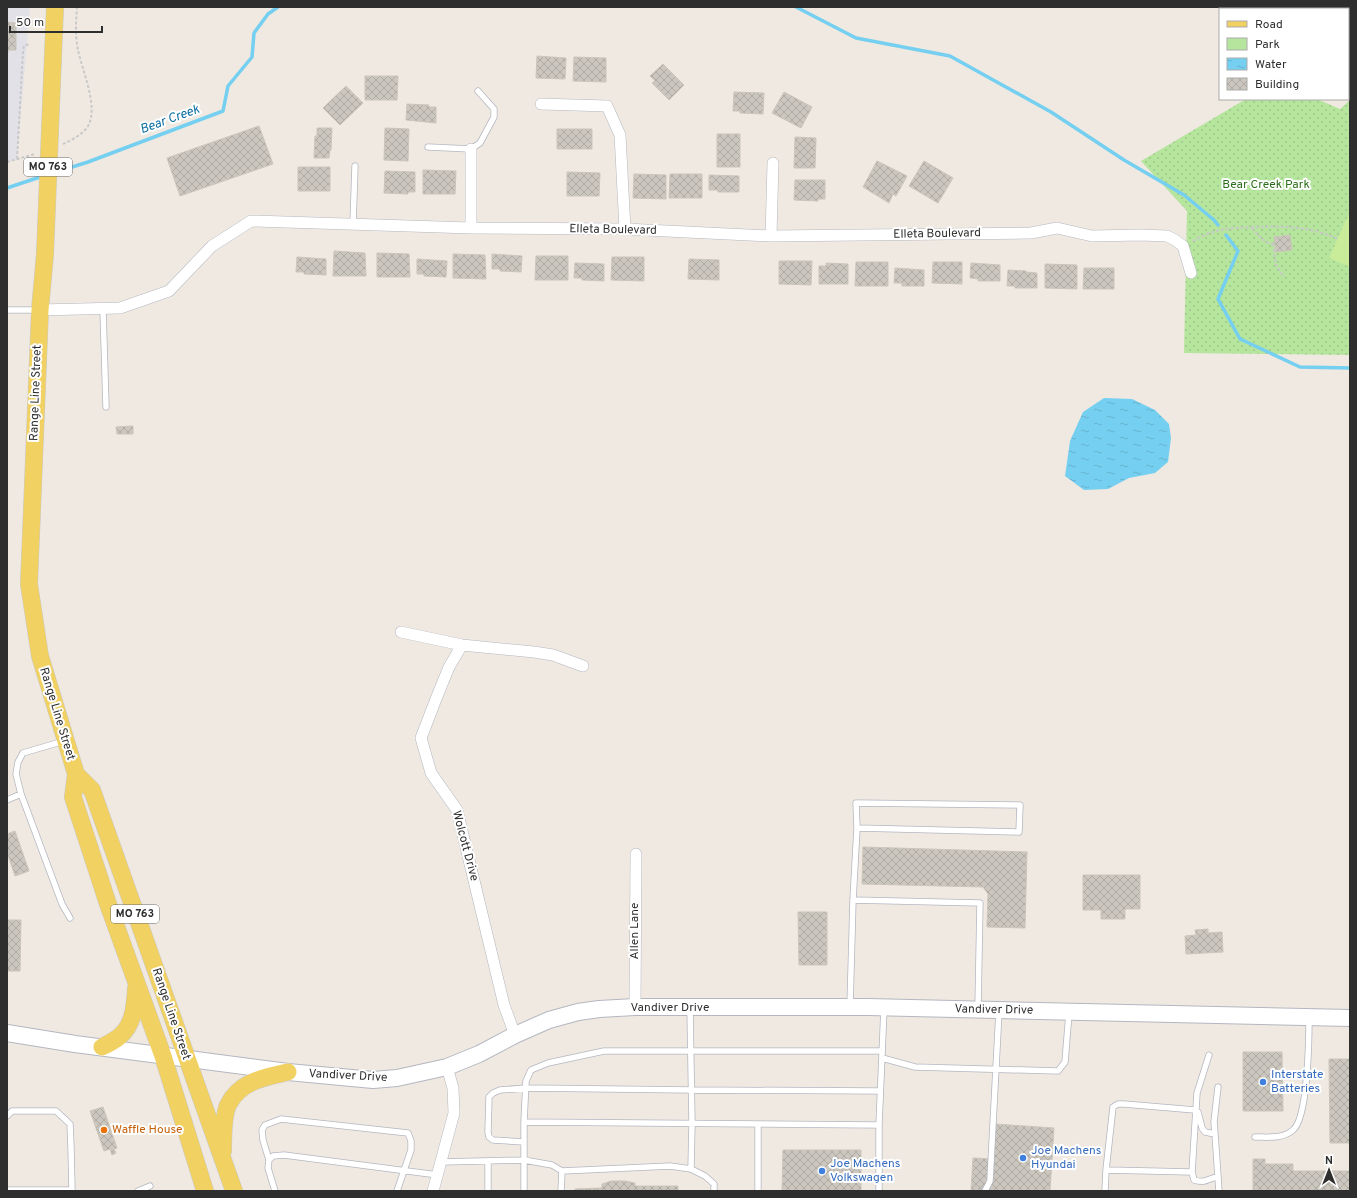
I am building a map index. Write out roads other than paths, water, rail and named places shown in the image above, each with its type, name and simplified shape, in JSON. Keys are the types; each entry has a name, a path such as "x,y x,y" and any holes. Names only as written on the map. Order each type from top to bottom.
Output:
{"main road":[{"name":"Range Line Street","path":"55,7 45,254 40,310 29,584 40,656 76,774 73,797 108,904 163,1056 205,1191"},
{"name":"Range Line Street","path":"76,774 92,790 234,1191"},
{"path":"102,1047 120,1036 130,1024 135,1007 136,982"},
{"name":"Vandiver Drive","path":"7,1033 163,1056 288,1072 373,1080 397,1078 447,1067 479,1054 515,1035 549,1020 578,1012 599,1009 635,1007 850,1007 1350,1018"},
{"path":"222,1158 224,1124 228,1106 238,1090 262,1078 288,1072"}],"street":[{"path":"541,104 607,106 620,135 626,229"},
{"path":"470,149 471,228"},
{"path":"772,236 773,162"},
{"name":"Elleta Boulevard","path":"40,310 120,308 169,291 212,246 251,221 471,228 626,229 772,236 1031,233 1057,228 1092,236 1167,236 1182,246 1191,273"},
{"path":"401,632 462,645 540,653 555,656 583,666"},
{"name":"Wolcott Drive","path":"462,645 449,667 421,738 431,772 457,810 504,1005 515,1035"},
{"name":"Allen Lane","path":"635,1007 636,854"},
{"path":"434,1191 454,1112 453,1088 447,1067"}],"lane":[{"path":"428,147 470,149 480,143 494,117 494,109 478,91"},
{"path":"353,224 355,166"},
{"path":"103,308 106,407"},
{"path":"7,310 40,310"},
{"path":"66,741 23,753 18,762 16,774 21,794 62,904 70,918"},
{"path":"7,800 21,794"},
{"path":"850,1007 857,828 856,803 1020,805 1019,832 857,828"},
{"path":"853,900 980,903 978,1010"},
{"path":"690,1008 692,1090 691,1169"},
{"path":"879,1191 879,1125 884,1008"},
{"path":"985,1191 990,1181 999,1010"},
{"path":"882,1058 915,1067 1058,1071 1065,1062 1069,1012"},
{"path":"1255,1137 1282,1136 1294,1130 1298,1122 1301,1115 1305,1089 1309,1046 1309,1017"},
{"path":"524,1191 524,1122 526,1081 531,1070 548,1063 604,1051 882,1051"},
{"path":"1209,1055 1197,1093 1192,1172 1194,1180 1203,1182 1218,1177"},
{"path":"1218,1087 1214,1122 1218,1191"},
{"path":"524,1142 493,1140 489,1137 488,1103 489,1097 493,1093 500,1090 526,1088 880,1091"},
{"path":"1105,1191 1113,1107 1118,1104 1195,1110 1198,1112 1202,1128 1205,1132 1215,1134"},
{"path":"7,1116 12,1111 56,1111 70,1124 72,1147 72,1190 7,1190"},
{"path":"275,1191 268,1168 269,1160 263,1140 262,1130 265,1125 281,1119 408,1133 411,1141 411,1150 398,1191"},
{"path":"524,1122 879,1125"},
{"path":"758,1124 758,1191"},
{"path":"269,1160 273,1156 284,1155 438,1175"},
{"path":"442,1162 524,1160 552,1165 562,1171 670,1166 691,1169 705,1176 714,1184 714,1191"},
{"path":"488,1161 488,1191"},
{"path":"1106,1170 1192,1172"},
{"path":"561,1191 562,1171"},
{"path":"138,1191 150,1186"}],"water":[{"path":"1104,398 1132,399 1155,410 1169,424 1171,438 1168,462 1155,473 1129,478 1108,489 1084,490 1065,476 1070,441 1083,412"}],"waterway":[{"name":"Bear Creek","path":"53,173 88,162 223,111 228,86 252,57 254,33 268,14 278,7"},
{"path":"796,7 856,38 950,56 1051,112 1124,160 1184,195 1218,225"},
{"name":"Bear Creek","path":"7,188 43,176"},
{"path":"1226,235 1238,251 1218,299 1240,339 1300,367 1350,368"}],"place":[{"name":"Interstate Batteries","path":"1263,1082"},
{"name":"Waffle House","path":"104,1130"},
{"name":"Joe Machens Hyundai","path":"1023,1158"},
{"name":"Joe Machens Volkswagen","path":"822,1171"}],"park label":[{"name":"Bear Creek Park","path":"1266,185"}]}
